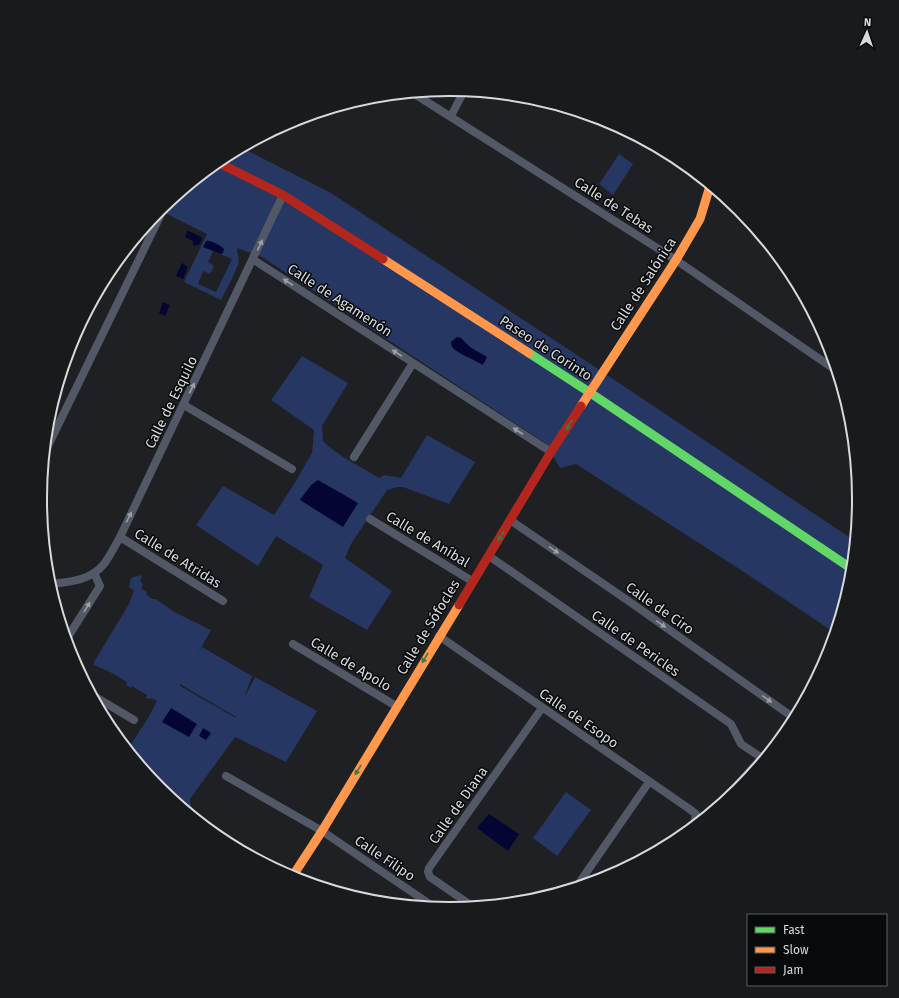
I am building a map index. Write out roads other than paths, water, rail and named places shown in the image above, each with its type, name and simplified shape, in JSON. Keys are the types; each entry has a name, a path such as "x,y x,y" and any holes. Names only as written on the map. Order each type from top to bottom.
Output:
{"street":[{"path":"451,116 461,96"},
{"name":"Calle de Tebas","path":"420,97 676,260 830,367"},
{"name":"Paseo de Corinto","path":"224,165 283,195 589,392 846,566"},
{"name":"Calle de Salónica","path":"589,392 676,260 700,220 709,191"},
{"name":"Calle de Esquilo","path":"56,583 74,581 94,573 104,564 120,537 254,260 283,195"},
{"path":"51,439 156,223"},
{"name":"Calle de Agamenón","path":"254,260 551,452"},
{"path":"354,458 413,363"},
{"name":"Calle de Sófocles","path":"296,871 322,831 472,581 489,556 551,452 589,392"},
{"path":"184,405 292,469"},
{"name":"Calle de Aníbal","path":"370,519 472,581"},
{"name":"Calle de Ciro","path":"510,520 630,602 789,715"},
{"name":"Calle de Atridas","path":"120,537 223,601"},
{"name":"Calle de Pericles","path":"489,556 730,724 741,744 759,756"},
{"path":"70,633 100,586 94,573"},
{"name":"Calle de Esopo","path":"439,636 696,814 695,818"},
{"name":"Calle de Apolo","path":"293,644 396,706"},
{"path":"101,699 134,720"},
{"name":"Calle de Diana","path":"466,901 430,876 428,872 429,868 542,708"},
{"name":"Calle Filipo","path":"226,776 322,831 425,901"},
{"path":"582,879 649,782"}]}
